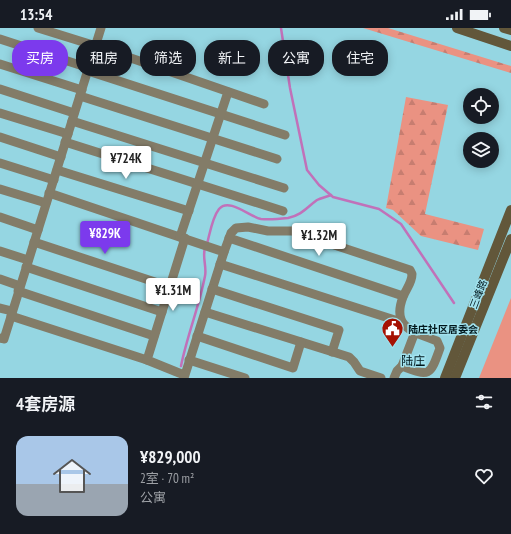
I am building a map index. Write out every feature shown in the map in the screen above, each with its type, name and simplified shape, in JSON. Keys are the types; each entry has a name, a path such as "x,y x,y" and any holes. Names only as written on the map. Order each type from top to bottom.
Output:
{"main road":[{"path":"457,28 511,46"},
{"path":"504,28 511,30"},
{"name":"三峰路","path":"455,378 458,358 511,210"},
{"name":"三峰路","path":"445,378 458,358 511,239"}],"street":[{"path":"38,28 77,40"},
{"path":"98,40 101,28"},
{"path":"0,39 76,66"},
{"path":"132,59 264,104"},
{"path":"0,64 212,139 277,159"},
{"path":"0,338 4,339 86,76"},
{"path":"106,76 285,135"},
{"path":"0,89 73,117 204,163 284,188"},
{"path":"147,360 170,287 188,211 228,92"},
{"path":"0,113 66,138 283,211"},
{"path":"0,137 61,157"},
{"path":"0,162 54,180"},
{"path":"57,170 188,211"},
{"path":"0,189 46,203"},
{"path":"49,193 224,252"},
{"path":"0,217 38,230"},
{"path":"0,308 11,314 147,360 184,377 229,238 231,233 236,228 241,227 268,231 292,231 410,270 412,280 403,296 399,315 401,322"},
{"path":"229,238 403,296"},
{"path":"34,242 170,287"},
{"path":"0,251 27,263 162,312"},
{"path":"220,264 401,322 414,332 437,341 440,348 438,355 432,367 425,373 402,366"},
{"path":"0,279 19,288 154,336"},
{"path":"212,289 339,330 332,352"},
{"path":"205,312 352,359 360,370 381,378"},
{"path":"394,378 397,371 402,366 414,332"},
{"path":"197,336 293,368 301,342"},
{"path":"438,355 458,358"},
{"path":"189,360 245,378"}],"green space":[{"path":"363,28 388,28 511,66 511,73"},
{"path":"406,97 448,105 425,214 484,229 478,250 421,236 393,210 386,208"},
{"path":"511,298 511,378 479,378"}],"waterway":[{"path":"281,28 290,88 307,170 319,185 333,197 379,209 401,224 454,303"},
{"path":"207,244 215,217 219,209 223,206 234,206 256,218 281,219 297,215 317,200 331,195"},
{"path":"181,366 205,276 205,248"}],"place":[{"name":"陆庄社区居委会","path":"392,348"}],"district":[{"name":"陆庄","path":"413,361"}]}
